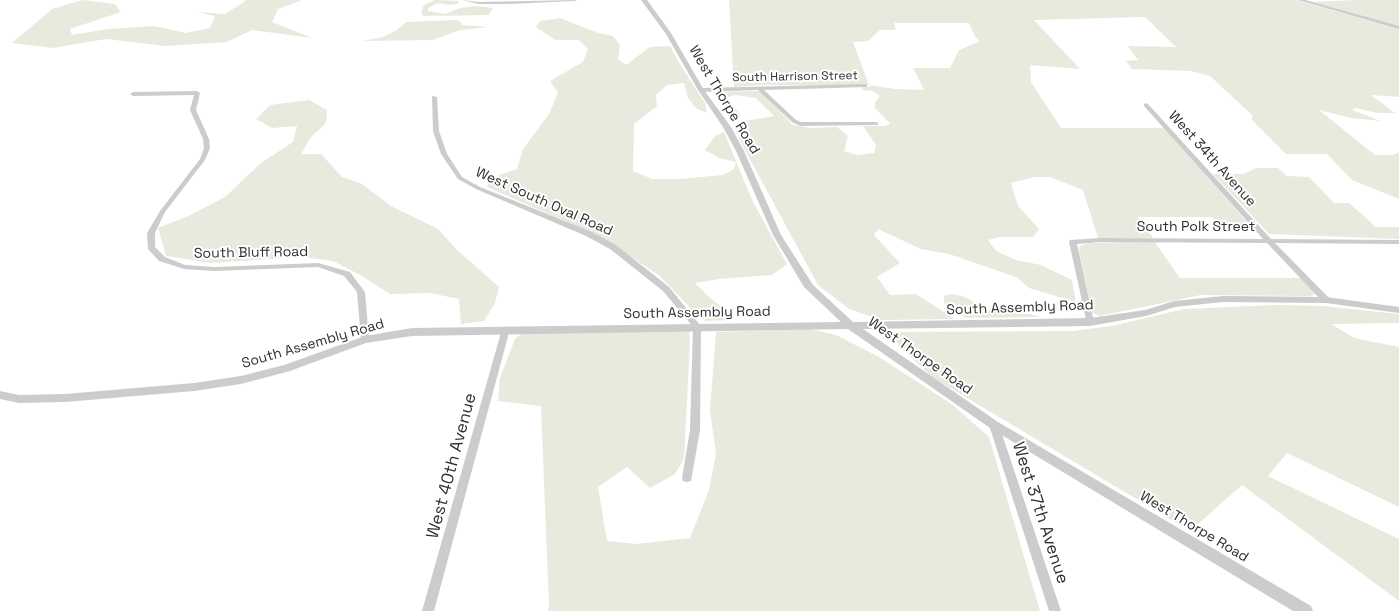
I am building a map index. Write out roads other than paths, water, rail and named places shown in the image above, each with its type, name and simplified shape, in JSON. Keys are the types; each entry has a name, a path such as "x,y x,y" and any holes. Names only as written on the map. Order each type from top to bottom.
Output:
{"street":[{"path":"464,0 479,3 509,4 575,0"},
{"name":"West Thorpe Road","path":"644,0 669,34 701,90 727,127 740,151 777,236 809,287 851,326 994,425 1306,611"},
{"path":"1300,0 1399,28"},
{"name":"South Harrison Street","path":"701,90 866,86"},
{"path":"760,88 794,121 800,124 876,124"},
{"name":"South Bluff Road","path":"133,94 197,93 193,110 206,139 207,148 203,159 162,212 151,233 151,247 162,259 184,267 214,269 318,264 347,274 361,292 365,340"},
{"name":"West South Oval Road","path":"434,97 436,131 444,154 460,178 478,188 589,234 613,247 666,289 697,327"},
{"name":"West 34th Avenue","path":"1146,105 1269,241 1326,300"},
{"name":"South Polk Street","path":"1090,322 1073,242 1109,240 1399,242"},
{"name":"South Assembly Road","path":"0,395 20,399 65,398 194,387 241,380 286,368 365,340 412,332 506,329 1090,322 1146,313 1174,304 1223,299 1326,300 1399,310"},
{"path":"687,478 696,430 697,327"},
{"name":"West 40th Avenue","path":"428,611 506,329"},
{"name":"West 37th Avenue","path":"994,425 1055,611"}]}
